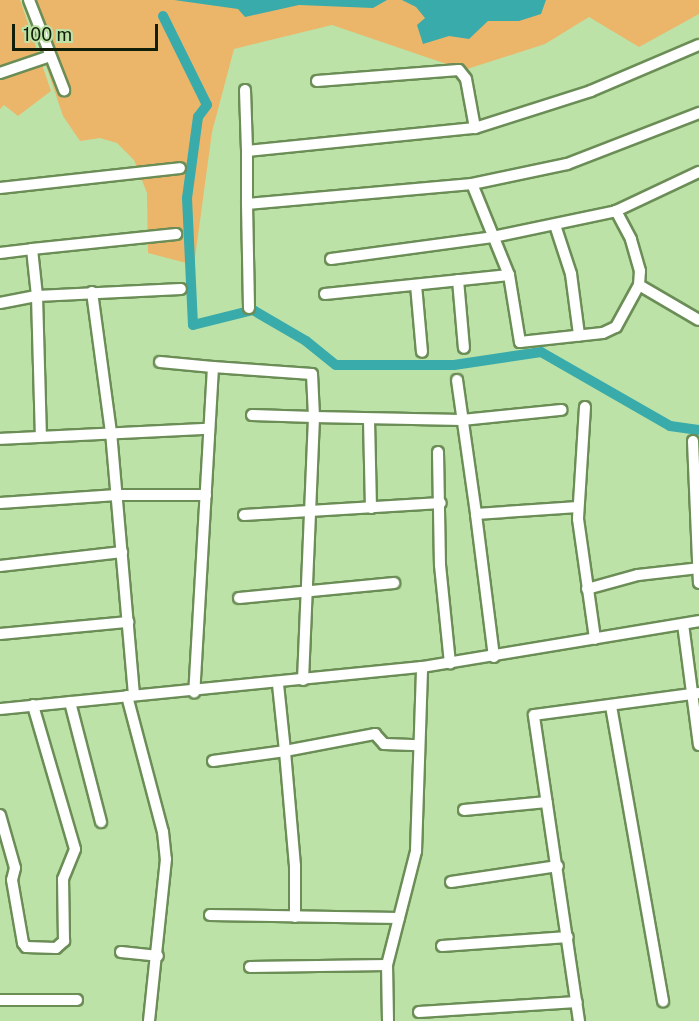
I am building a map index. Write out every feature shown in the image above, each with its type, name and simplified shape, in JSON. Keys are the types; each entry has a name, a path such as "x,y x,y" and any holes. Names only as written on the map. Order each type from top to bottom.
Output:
{"street":[{"path":"29,0 64,90"},
{"path":"248,152 475,128 591,91 699,45"},
{"path":"0,73 50,56"},
{"path":"317,81 459,70 466,79 475,128"},
{"path":"244,90 248,152 246,204 249,308"},
{"path":"246,204 472,184 567,165 699,113"},
{"path":"0,188 180,168"},
{"path":"331,259 493,237 616,211 699,172"},
{"path":"472,184 509,275 520,342 579,335 616,327 639,285 640,271 631,239 616,211"},
{"path":"555,225 571,274 579,335"},
{"path":"0,253 176,234"},
{"path":"32,249 37,296 41,436"},
{"path":"325,294 509,275"},
{"path":"458,280 464,348"},
{"path":"416,285 422,352"},
{"path":"639,285 699,320"},
{"path":"0,303 37,296 181,289"},
{"path":"92,292 117,495 128,622 130,696 163,832 166,859 158,956 149,1021"},
{"path":"160,362 308,371 315,380 303,680"},
{"path":"194,692 213,367"},
{"path":"457,380 494,657"},
{"path":"585,407 578,507 595,639"},
{"path":"252,415 369,420 462,420 561,410"},
{"path":"369,420 371,508"},
{"path":"0,439 208,429"},
{"path":"693,441 699,583"},
{"path":"438,452 441,503 440,565 450,663"},
{"path":"0,503 117,495 206,495"},
{"path":"244,515 311,513 441,503"},
{"path":"476,514 578,507"},
{"path":"0,566 122,552"},
{"path":"587,589 638,575 698,568"},
{"path":"239,598 394,583"},
{"path":"0,709 278,684 422,667 494,657 699,621"},
{"path":"0,634 128,622"},
{"path":"683,624 695,693 699,745"},
{"path":"388,1021 387,966 416,851 422,667"},
{"path":"278,684 295,866 295,917"},
{"path":"579,1021 534,715 695,693"},
{"path":"70,702 101,822"},
{"path":"0,815 15,868 12,880 23,943 26,947 56,948 64,941 63,879 75,849 33,705"},
{"path":"611,706 663,1001"},
{"path":"213,761 285,751 375,734 384,744 419,745"},
{"path":"464,810 547,802"},
{"path":"451,882 558,866"},
{"path":"210,915 399,918"},
{"path":"442,946 568,937"},
{"path":"121,952 158,956"},
{"path":"250,967 387,966"},
{"path":"0,1000 77,1000"},
{"path":"419,1012 577,1002"}],"shaded area":[{"path":"0,0 20,0 51,91 18,116 4,105 0,109"},
{"path":"24,0 699,0 699,14 639,47 589,17 545,44 464,70 332,25 234,49 212,132 194,265 148,253 147,193 134,160 117,143 100,138 80,141 63,116"}],"water":[{"path":"174,0 387,0 373,8 299,5 245,17 238,9"},
{"path":"402,0 546,0 541,14 519,21 488,21 469,39 449,36 423,44 417,25 425,18 416,7"}],"waterway":[{"path":"163,16 207,105 198,117 187,198 193,325 253,310 306,341 336,365 454,365 541,352 670,426 699,430"}]}
